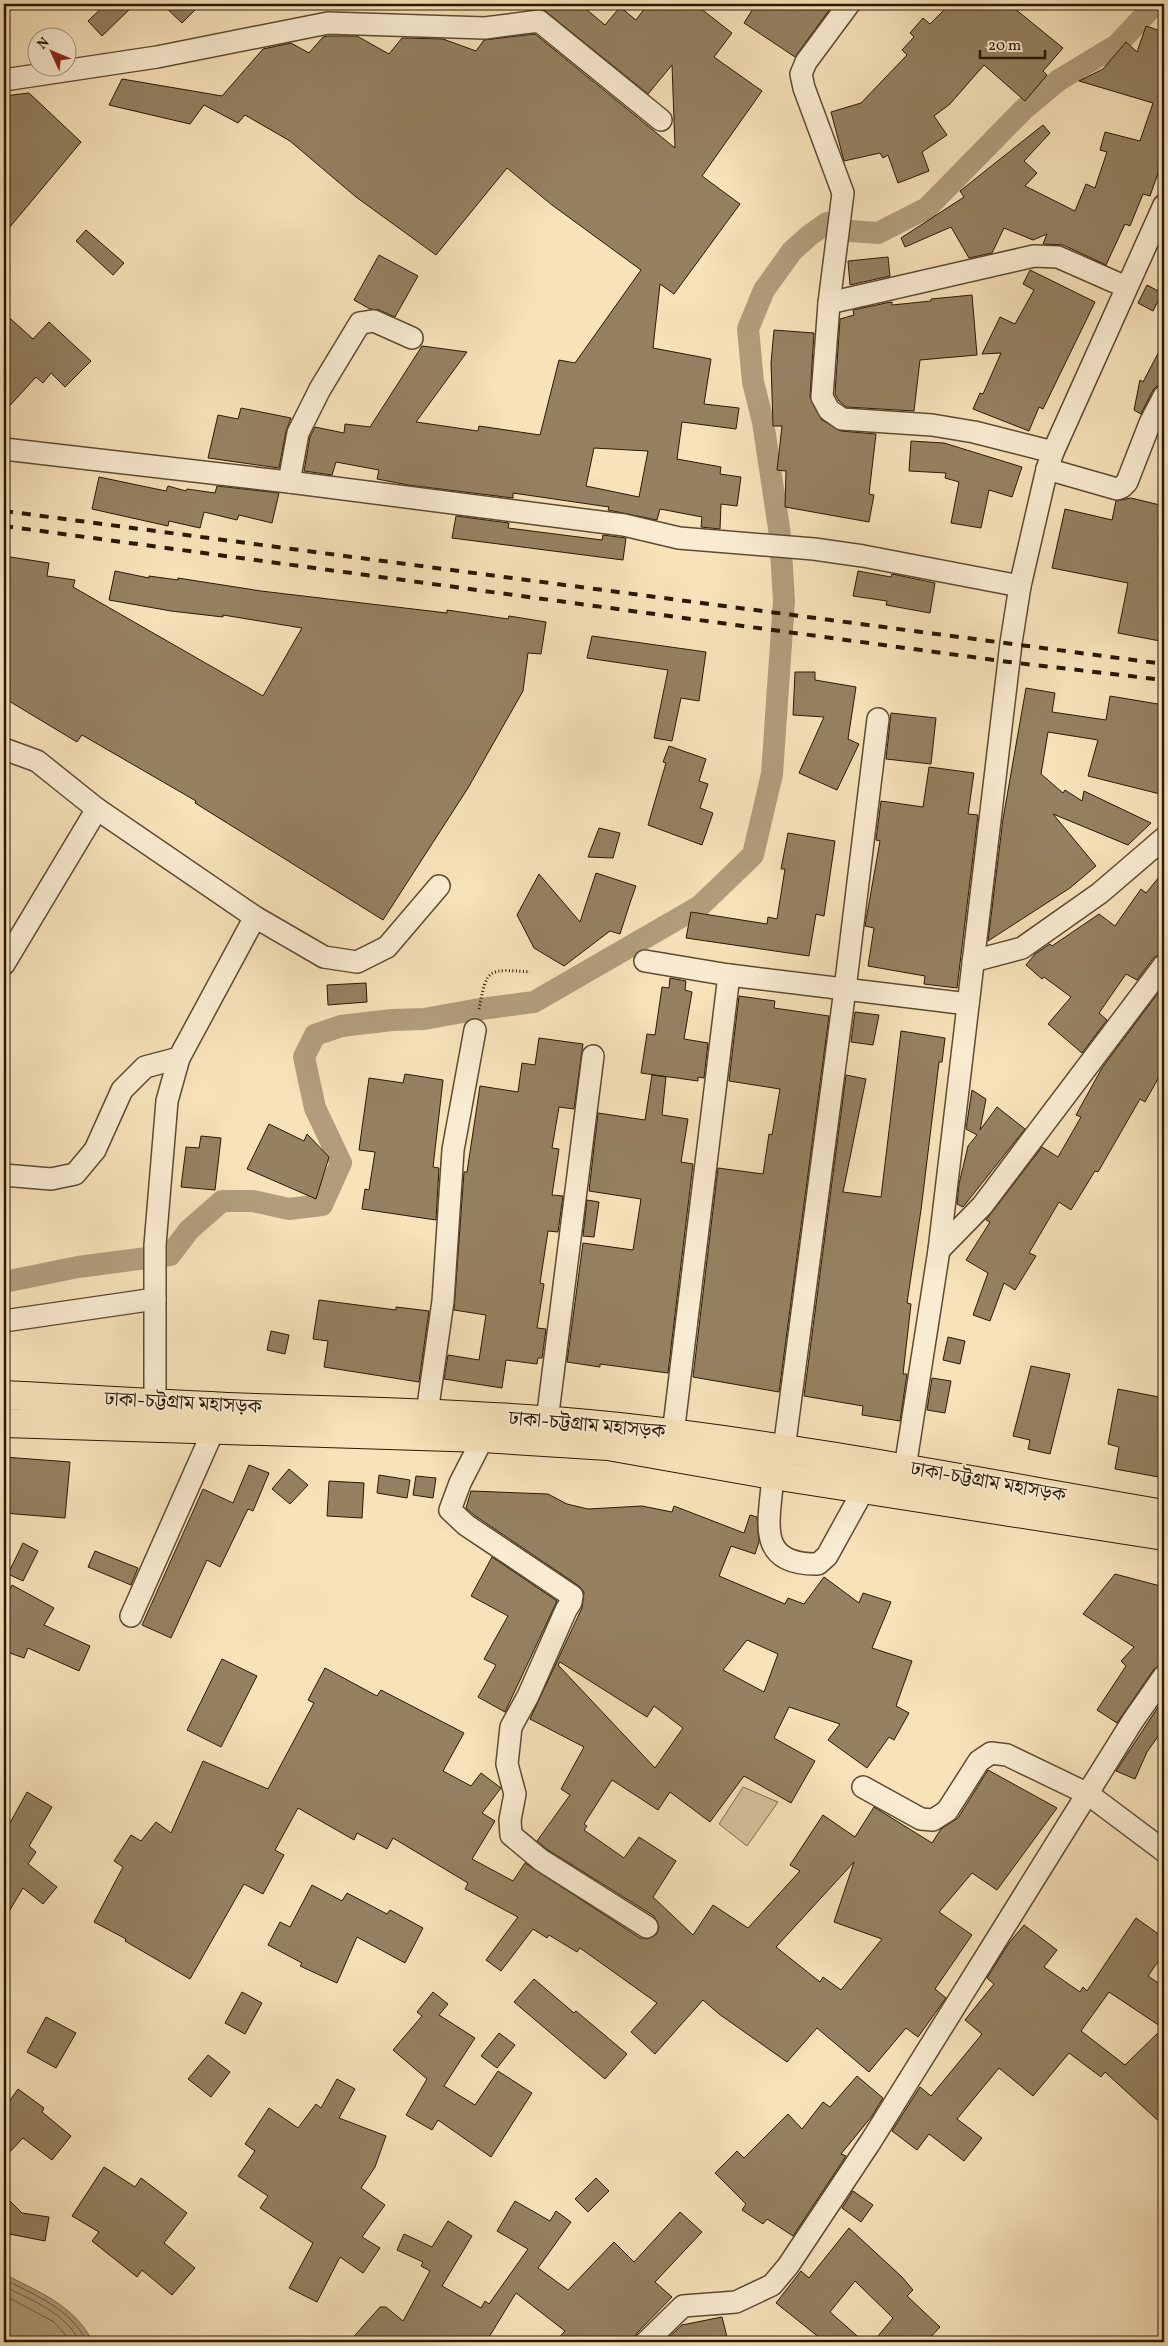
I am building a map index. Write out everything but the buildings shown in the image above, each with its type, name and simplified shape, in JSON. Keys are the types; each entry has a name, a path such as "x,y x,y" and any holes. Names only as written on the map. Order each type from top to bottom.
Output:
{"highway":[{"name":"ঢাকা-চট্টগ্রাম মহাসড়ক","path":"4,1395 155,1403 214,1429 483,1438 608,1446 773,1475 1164,1536"},
{"name":"ঢাকা-চট্টগ্রাম মহাসড়ক","path":"4,1423 181,1416 427,1413 547,1421 673,1434 784,1449 905,1468 1164,1514"}],"street":[{"path":"849,4 806,62 801,74 804,88 843,193 829,303 822,397 828,410 842,418 932,425 974,432 1117,488 1122,487 1127,482 1150,423 1164,396"},
{"path":"4,80 157,57 328,23 485,28 539,21 661,120"},
{"path":"905,1468 939,1250 1020,586 1050,461 1164,204"},
{"path":"829,303 1034,256 1058,257 1126,288"},
{"path":"289,482 298,433 320,389 360,323 374,321 412,338"},
{"path":"4,449 289,482 624,525 679,538 814,549 863,556 1020,586"},
{"path":"784,1449 845,989 878,718"},
{"path":"4,749 37,762 97,809 255,917 324,957 358,962 387,947 438,886"},
{"path":"4,964 97,809"},
{"path":"973,961 1022,948 1100,893 1164,838"},
{"path":"155,1403 155,1245 167,1101 179,1058 255,917"},
{"path":"645,961 729,974 968,1004"},
{"path":"939,1250 982,1206 1164,965"},
{"path":"673,1434 729,974"},
{"path":"427,1413 443,1301 453,1150 475,1030"},
{"path":"547,1421 593,1056"},
{"path":"4,1175 51,1179 75,1174 95,1150 122,1090 145,1067 179,1058"},
{"path":"4,1321 155,1299"},
{"path":"131,1616 214,1429"},
{"path":"483,1438 460,1483 450,1510 466,1525 572,1596 571,1602 528,1696 511,1727 507,1764 515,1794 510,1820 511,1835 540,1860 647,1927"},
{"path":"773,1475 770,1541 778,1554 803,1563 818,1564 827,1556 864,1489"},
{"path":"646,2342 683,2306 736,2302 772,2286 788,2266 871,2141 1132,1722 1164,1676"},
{"path":"863,1786 921,1819 933,1820 947,1811 979,1761 991,1753 1007,1755 1088,1794 1164,1851"}],"path":[{"path":"475,1030 484,983 489,974 498,970 530,972"}],"shaded area":[{"path":"743,1787 778,1802 747,1846 719,1824"}],"water":[{"path":"4,2274 43,2294 66,2309 85,2329 93,2342 4,2342"}],"waterway":[{"path":"4,1282 78,1267 170,1255 189,1230 222,1201 253,1201 289,1209 322,1205 341,1163 315,1108 304,1057 315,1035 341,1026 392,1020 424,1019 534,1002 700,906 753,855 772,774 784,601 780,535 763,422 753,382 748,329 764,290 792,251 827,223 850,231 878,233 927,208 1024,109 1059,80 1117,45 1155,4"}],"railway":[{"path":"4,511 1164,664"},
{"path":"4,526 1009,662 1164,680"}]}
